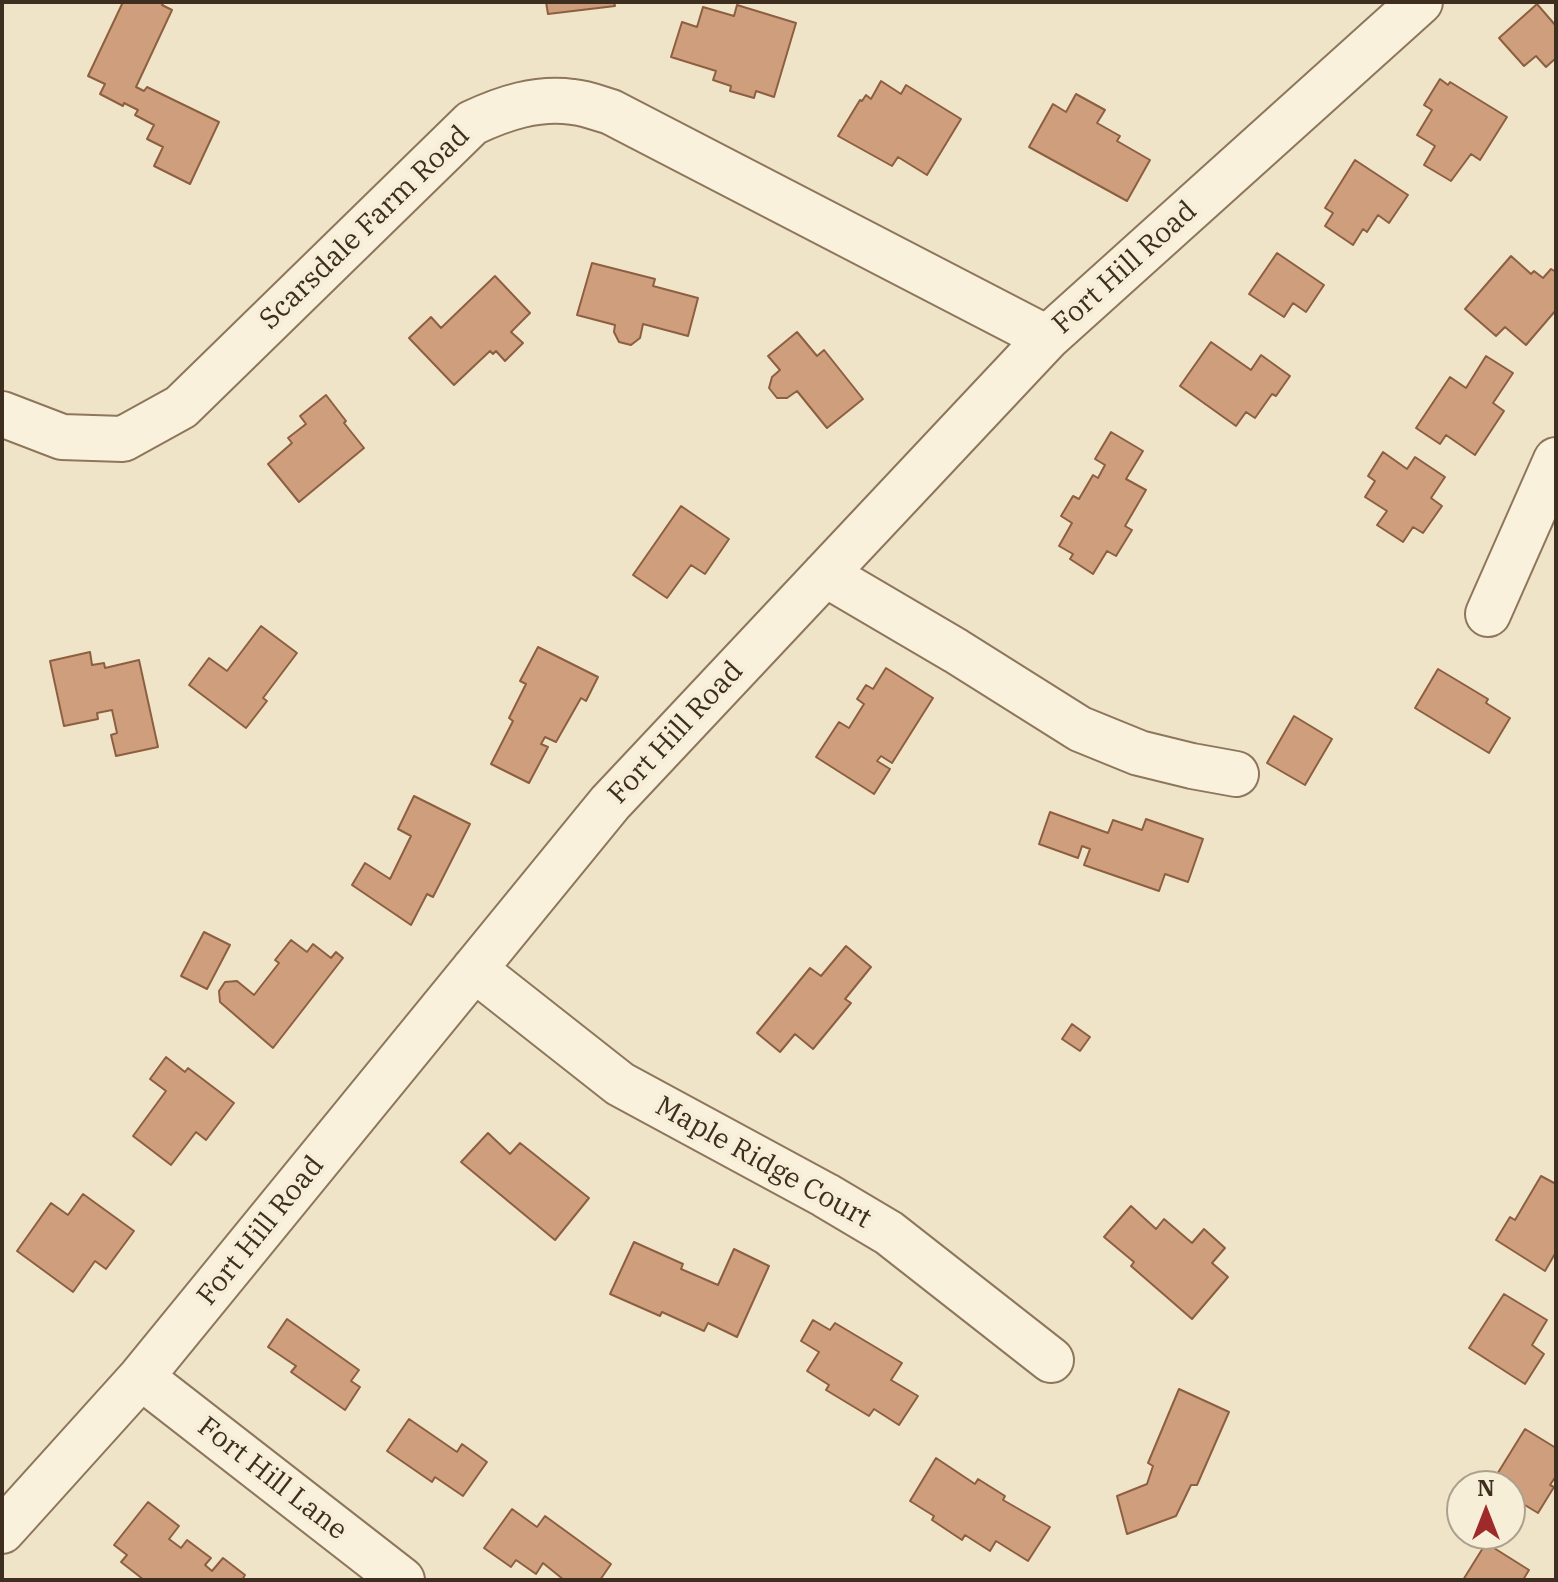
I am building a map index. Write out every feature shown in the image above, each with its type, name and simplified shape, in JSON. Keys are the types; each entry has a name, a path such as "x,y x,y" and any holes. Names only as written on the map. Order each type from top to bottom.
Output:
{"street":[{"name":"Fort Hill Road","path":"2,1531 141,1377 610,803 1047,338 1420,2"},
{"name":"Scarsdale Farm Road","path":"2,414 62,437 123,439 181,407 472,123 506,108 538,101 573,101 611,112 1047,338"},
{"path":"1488,614 1556,460"},
{"path":"825,574 1080,729 1139,753 1236,774"},
{"name":"Maple Ridge Court","path":"474,969 620,1084 889,1233 1051,1360"},
{"name":"Fort Hill Lane","path":"141,1377 402,1580"}],"building":[{"path":"123,2 164,2 162,5 172,10 136,87 144,91 147,87 219,122 190,184 154,166 163,147 147,139 154,125 135,115 138,110 100,94 105,84 88,76"},
{"path":"546,2 614,2 615,6 548,14"},
{"path":"1537,4 1556,26 1556,58 1546,67 1536,56 1524,66 1499,38"},
{"path":"737,5 796,23 774,97 756,91 754,98 730,91 731,86 713,80 716,71 671,57 682,22 697,27 703,7 734,16"},
{"path":"1440,79 1507,117 1480,160 1471,154 1451,181 1424,165 1435,146 1417,135 1432,110 1424,105"},
{"path":"881,81 901,94 906,85 961,119 927,175 898,157 892,166 838,136 860,100 866,95 871,99"},
{"path":"1076,94 1105,110 1097,123 1120,136 1117,141 1150,160 1127,201 1029,147 1053,104 1066,112"},
{"path":"1355,160 1408,195 1389,223 1378,215 1367,232 1363,229 1353,245 1325,226 1333,213 1325,208"},
{"path":"1277,253 1324,285 1306,312 1293,303 1284,317 1249,294"},
{"path":"1511,256 1531,274 1534,271 1543,278 1551,269 1556,272 1556,310 1526,345 1505,327 1496,336 1465,309"},
{"path":"592,263 655,279 653,286 698,298 688,336 643,324 640,338 631,345 619,342 614,332 615,325 577,315"},
{"path":"495,276 530,313 511,332 523,343 505,361 496,351 493,354 490,351 454,385 409,338 431,317 441,328"},
{"path":"797,332 817,356 824,350 863,399 827,428 797,391 787,398 777,398 769,388 772,377 780,370 768,356"},
{"path":"1211,342 1251,370 1261,355 1290,376 1255,418 1246,412 1236,426 1180,386"},
{"path":"1486,356 1513,373 1493,403 1504,411 1475,455 1446,435 1440,444 1416,428 1450,377 1466,388"},
{"path":"326,395 364,448 299,502 268,464 292,443 288,438 306,424 300,416"},
{"path":"1111,432 1143,451 1126,479 1146,490 1125,526 1132,530 1116,556 1107,551 1093,574 1070,559 1073,554 1059,546 1072,523 1061,516 1073,496 1079,499 1093,475 1098,478 1105,465 1095,459"},
{"path":"1383,452 1407,469 1415,457 1445,477 1431,498 1442,506 1423,533 1413,527 1403,542 1377,525 1387,511 1365,497 1375,481 1368,476"},
{"path":"681,506 729,539 705,574 691,565 667,598 633,575"},
{"path":"261,626 297,653 263,698 267,701 246,728 189,685 209,658 227,671"},
{"path":"538,647 598,677 586,701 581,698 556,742 545,737 541,744 548,747 529,783 491,764 513,721 509,718 526,684 520,681"},
{"path":"90,652 92,665 104,663 105,668 139,660 158,747 116,756 111,735 117,733 112,710 97,713 98,719 64,726 50,661"},
{"path":"886,668 933,698 892,763 881,756 877,761 890,769 874,794 816,757 839,722 849,728 864,704 857,699 866,685 873,689"},
{"path":"1438,669 1488,699 1486,703 1510,718 1489,753 1415,708"},
{"path":"1294,716 1332,739 1305,785 1267,763"},
{"path":"414,796 470,824 433,897 427,894 411,925 352,885 365,863 390,879 411,836 398,829"},
{"path":"1050,812 1108,833 1113,820 1142,830 1146,819 1203,839 1188,882 1165,874 1159,891 1084,865 1090,849 1082,846 1078,858 1039,844"},
{"path":"204,932 230,945 207,989 181,976"},
{"path":"291,940 307,952 313,944 331,958 336,952 343,958 273,1048 220,1002 219,991 225,982 237,981 254,995 279,963 275,960"},
{"path":"846,946 871,967 845,999 851,1003 813,1049 795,1034 780,1052 757,1033 810,968 821,976"},
{"path":"1072,1024 1090,1037 1080,1051 1062,1039"},
{"path":"166,1057 185,1072 188,1068 234,1103 206,1140 196,1132 171,1165 133,1136 166,1091 150,1079"},
{"path":"488,1133 510,1154 520,1143 589,1198 555,1240 461,1162"},
{"path":"1541,1176 1556,1184 1556,1252 1545,1271 1496,1240 1510,1217 1515,1220"},
{"path":"83,1194 134,1231 106,1269 95,1261 73,1292 17,1251 51,1203 68,1215"},
{"path":"1131,1206 1156,1229 1164,1219 1192,1243 1204,1229 1225,1248 1212,1263 1228,1277 1192,1319 1131,1266 1134,1262 1104,1237"},
{"path":"634,1242 683,1264 681,1269 718,1285 734,1249 769,1266 737,1337 708,1323 704,1331 610,1294"},
{"path":"1504,1294 1547,1320 1532,1345 1544,1354 1525,1384 1469,1348"},
{"path":"287,1319 359,1370 351,1381 360,1387 345,1410 291,1372 296,1366 268,1347"},
{"path":"813,1320 830,1330 835,1323 902,1363 891,1380 918,1396 899,1425 874,1409 869,1416 826,1390 829,1385 807,1371 819,1352 801,1341"},
{"path":"1179,1389 1229,1412 1197,1485 1191,1485 1176,1516 1127,1534 1117,1496 1147,1484 1153,1466 1148,1463"},
{"path":"409,1419 457,1452 462,1444 487,1462 463,1496 435,1477 432,1482 387,1451"},
{"path":"1525,1429 1556,1448 1556,1476 1550,1485 1554,1487 1538,1513 1526,1506 1526,1470 1500,1470"},
{"path":"936,1458 975,1484 978,1479 1005,1496 1003,1500 1050,1527 1028,1561 996,1541 990,1551 965,1535 962,1540 932,1520 934,1516 910,1501"},
{"path":"148,1502 179,1526 169,1539 181,1548 187,1540 211,1558 205,1565 212,1571 223,1558 245,1575 242,1580 144,1580 121,1562 127,1555 114,1545"},
{"path":"512,1509 537,1527 545,1516 611,1564 600,1580 564,1580 543,1563 536,1574 516,1560 511,1567 484,1548"},
{"path":"1482,1550 1497,1550 1529,1570 1523,1580 1463,1580"}]}
